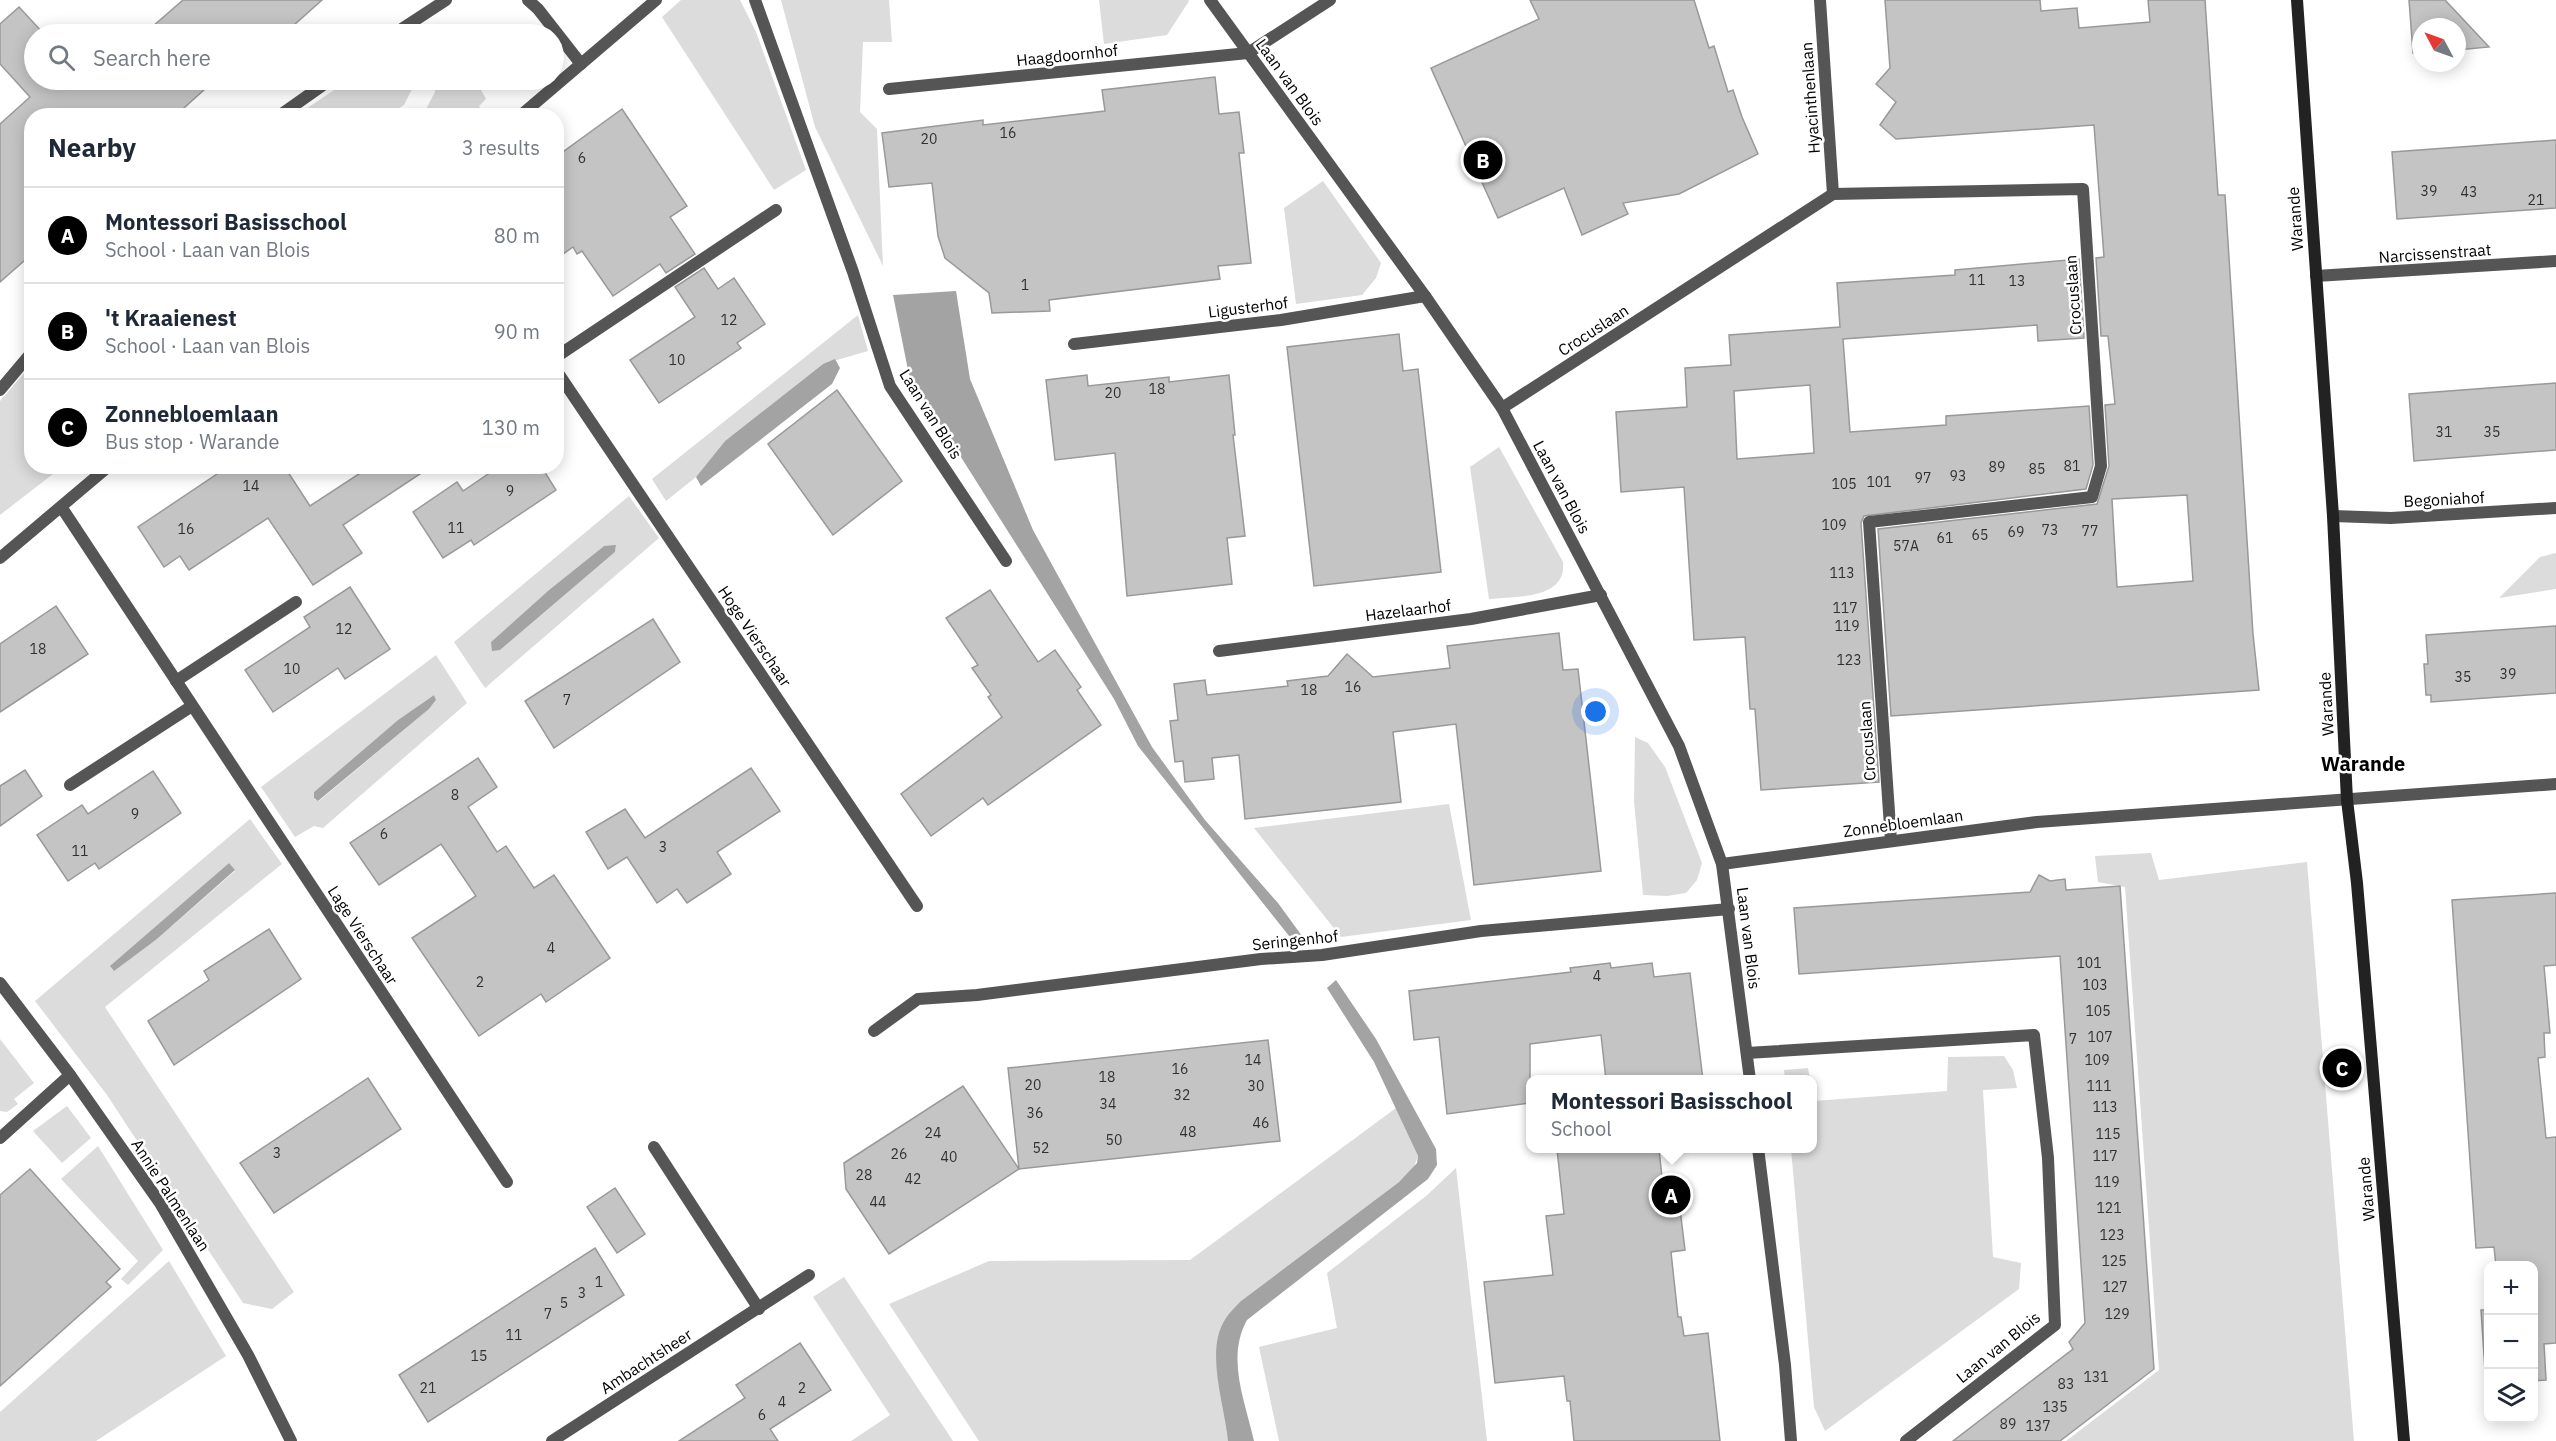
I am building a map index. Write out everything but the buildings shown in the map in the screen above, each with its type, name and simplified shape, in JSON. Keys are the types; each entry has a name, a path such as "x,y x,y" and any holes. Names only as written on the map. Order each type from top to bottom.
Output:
{"main road":[{"name":"Warande","path":"2297,0 2333,516 2347,800 2358,894 2404,1441"}],"street":[{"path":"409,24 446,0"},
{"path":"528,0 550,24"},
{"path":"564,78 656,0"},
{"name":"Laan van Blois","path":"755,0 853,272 890,386 1006,561"},
{"name":"Laan van Blois","path":"1210,0 1425,296 1502,408 1679,746 1722,864 1749,1075"},
{"path":"1248,53 1330,0"},
{"name":"Hyacinthenlaan","path":"1820,0 1833,194"},
{"path":"564,42 581,64"},
{"name":"Haagdoornhof","path":"889,89 1248,53"},
{"path":"290,108 316,90"},
{"path":"529,108 550,90"},
{"name":"Crocuslaan","path":"1502,408 1833,194 2083,189 2101,466 2092,497 1869,522 1891,842"},
{"path":"564,352 776,210"},
{"name":"Narcissenstraat","path":"2316,276 2556,261"},
{"name":"Ligusterhof","path":"1074,344 1281,320 1425,296"},
{"path":"0,390 24,362"},
{"name":"Hoge Vierschaar","path":"564,391 917,906"},
{"path":"0,558 100,474"},
{"name":"Lage Vierschaar","path":"62,508 507,1182"},
{"name":"Begoniahof","path":"2333,516 2391,518 2556,508"},
{"name":"Hazelaarhof","path":"1219,651 1471,619 1601,595"},
{"path":"176,681 296,603"},
{"path":"70,785 192,705"},
{"name":"Zonnebloemlaan","path":"1722,864 2037,822 2556,784"},
{"name":"Seringenhof","path":"874,1031 918,999 977,995 1262,959 1322,955 1481,932 1729,909"},
{"name":"Annie Palmenlaan","path":"0,983 70,1075 160,1203 248,1355 291,1441"},
{"name":"Laan van Blois","path":"1747,1053 2034,1035 2048,1158 2055,1325 1906,1441"},
{"path":"0,1138 70,1075"},
{"path":"654,1147 759,1309"},
{"path":"1758,1153 1791,1441"},
{"name":"Ambachtsheer","path":"552,1441 809,1275"}],"shaded area":[{"path":"681,0 740,0 756,32 806,170 774,190 662,17"},
{"path":"781,0 889,0 892,42 863,42 860,112 877,129 883,266 815,127"},
{"path":"1099,0 1189,1 1167,35 1104,44"},
{"path":"334,90 412,90 404,105 399,108 307,108"},
{"path":"435,90 481,90 486,99 479,106 480,108 427,108"},
{"path":"1323,181 1381,263 1376,278 1362,295 1296,304 1284,208"},
{"path":"956,291 970,379 1033,530 1152,747 1205,820 1278,903 1302,936 1293,941 1138,746 1114,699 909,375 893,295"},
{"path":"858,315 868,351 823,364 725,441 696,477 666,501 652,479"},
{"path":"835,359 840,368 832,384 701,486 696,477 725,441 823,364"},
{"path":"24,373 24,474 53,474 0,515 0,401"},
{"path":"1499,447 1563,562 1562,574 1557,583 1548,590 1525,596 1489,599 1470,467"},
{"path":"629,496 659,538 485,688 454,642","holes":["604,546 616,546 615,552 500,650 491,642 549,590"]},
{"path":"616,545 615,552 500,650 492,651 491,642 549,590 604,546"},
{"path":"2556,553 2556,589 2499,598 2540,557"},
{"path":"436,655 467,703 323,828 314,826 295,837 261,787","holes":["434,695 436,700 429,709 319,801 314,799 314,792 398,720"]},
{"path":"434,695 436,700 429,709 318,801 314,798 314,792 398,720"},
{"path":"1635,737 1648,743 1665,767 1702,863 1697,880 1686,893 1667,896 1643,895 1634,801"},
{"path":"1449,804 1471,920 1341,937 1254,828"},
{"path":"250,819 282,864 105,1007 294,1292 272,1309 243,1303 107,1095 35,1001","holes":["229,863 235,871 157,939 113,970 111,966"]},
{"path":"2151,853 2159,880 2307,862 2354,1441 2066,1441 2159,1370 2125,887 2098,882 2095,856"},
{"path":"229,863 235,870 157,939 114,971 110,966"},
{"path":"1336,980 1376,1039 1436,1149 1437,1165 1428,1179 1247,1320 1241,1334 1238,1364 1242,1395 1254,1441 1228,1441 1216,1361 1220,1331 1226,1318 1241,1301 1399,1182 1417,1163 1418,1156 1374,1062 1327,988"},
{"path":"0,1039 34,1083 14,1099 18,1104 7,1112 0,1111"},
{"path":"2004,1056 2013,1070 2017,1088 1983,1090 1993,1257 2021,1263 2019,1289 1825,1431 1814,1407 1791,1153 1817,1153 1817,1101 1947,1091 1948,1057"},
{"path":"1808,1068 1809,1075 1785,1075 1784,1070"},
{"path":"67,1106 91,1138 62,1163 33,1131"},
{"path":"1396,1108 1418,1156 1414,1167 1399,1182 1241,1301 1227,1426 1228,1441 979,1441 889,1304 989,1261 1190,1260"},
{"path":"98,1146 163,1250 128,1285 121,1279 138,1261 61,1179"},
{"path":"1456,1168 1487,1441 1279,1441 1259,1347 1337,1328 1327,1273 1426,1196"},
{"path":"169,1261 226,1356 96,1441 0,1441 0,1412"},
{"path":"844,1277 953,1441 851,1441 890,1415 813,1297"}],"place":[{"name":"'t Kraaienest","path":"1483,160"},
{"name":"Zonnebloemlaan","path":"2342,1068"},
{"name":"Montessori Basisschool","path":"1671,1195"}],"district":[{"name":"Warande","path":"2363,764"}]}
